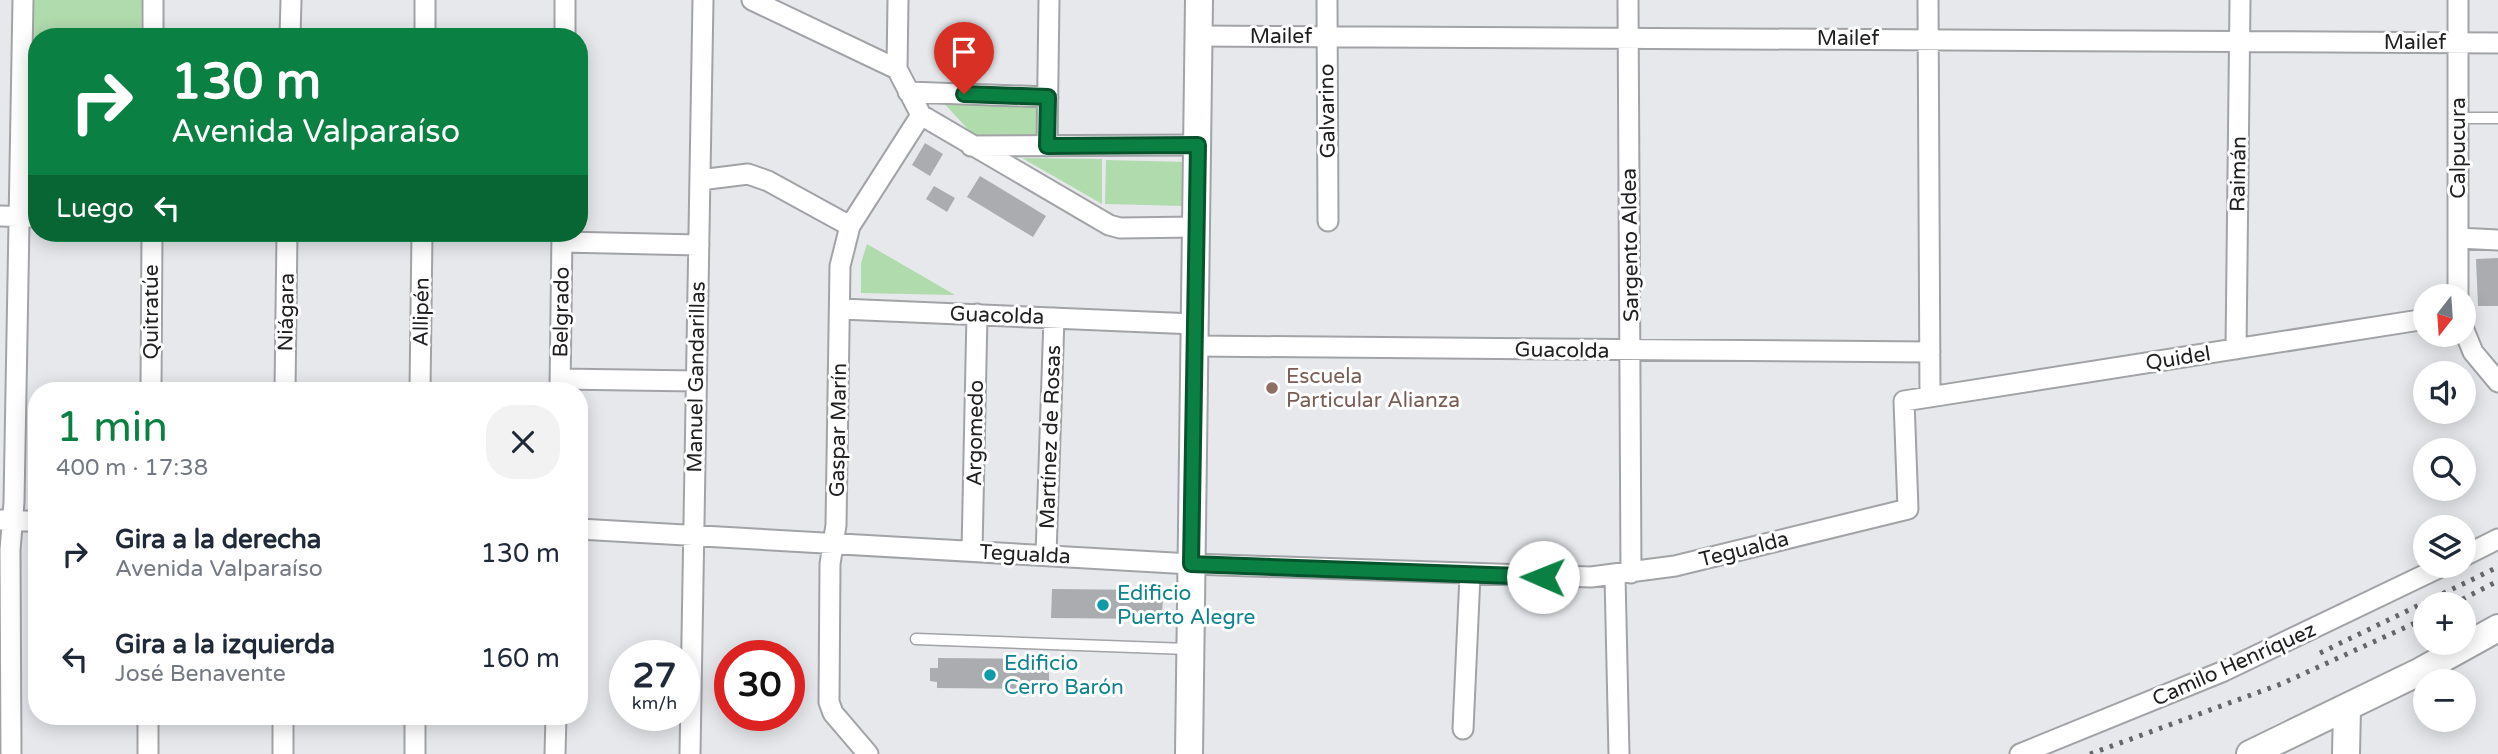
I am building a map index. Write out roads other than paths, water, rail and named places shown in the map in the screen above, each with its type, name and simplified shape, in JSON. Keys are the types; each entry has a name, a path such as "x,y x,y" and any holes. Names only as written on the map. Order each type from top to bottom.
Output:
{"main road":[{"path":"1189,754 1199,0"},
{"path":"2250,754 2347,708 2498,628"},
{"path":"2346,754 2347,708"}],"street":[{"path":"11,754 6,520 19,216 23,0"},
{"path":"153,0 153,28"},
{"path":"290,0 290,28"},
{"path":"425,0 425,28"},
{"path":"565,0 565,28"},
{"name":"Manuel Gandarillas","path":"690,754 704,0"},
{"path":"752,0 897,69"},
{"path":"898,0 897,69 920,114 970,146 1109,225 1196,227"},
{"path":"1047,146 1049,0"},
{"name":"Galvarino","path":"1326,0 1328,221"},
{"name":"Sargento Aldea","path":"1619,754 1631,350 1628,0"},
{"path":"1928,0 1930,397"},
{"name":"Raimán","path":"2236,349 2240,0"},
{"name":"Calpucura","path":"2458,0 2458,284"},
{"name":"Mailef","path":"1198,36 2498,43"},
{"path":"908,92 1048,97"},
{"name":"Gaspar Marín","path":"868,754 833,713 828,702 830,564 841,309 840,265 850,226 920,114"},
{"path":"970,146 1198,145"},
{"path":"700,180 748,174 768,181 850,226"},
{"path":"2458,238 2498,240"},
{"path":"588,239 699,245"},
{"name":"Quitratúe","path":"150,382 152,242"},
{"name":"Niágara","path":"285,382 287,242"},
{"name":"Allipén","path":"420,382 422,242"},
{"name":"Belgrado","path":"560,382 562,242"},
{"name":"Guacolda","path":"841,309 1054,318 1195,335 1631,350 1930,352"},
{"name":"Argomedo","path":"972,551 977,314"},
{"name":"Martínez de Rosas","path":"1046,555 1054,318"},
{"name":"Quidel","path":"1903,401 2413,321"},
{"path":"2471,347 2498,382"},
{"path":"588,384 696,381"},
{"name":"Tegualda","path":"588,529 1191,564 1470,575 1623,575 1675,566 1908,509 1903,401"},
{"path":"6,520 28,521"},
{"path":"2476,550 2498,539"},
{"path":"1463,729 1470,575"},
{"name":"Camilo Henríquez","path":"2020,754 2224,671 2418,578"},
{"path":"148,725 148,754"},
{"path":"283,725 283,754"},
{"path":"415,725 415,754"},
{"path":"555,754 556,725"}],"lane":[{"path":"2458,118 2498,118"},
{"path":"916,639 1190,649"}],"railway":[{"path":"2320,653 2498,567"},
{"path":"2476,592 2498,581"},
{"path":"2090,754 2281,684 2413,624"}],"place":[{"name":"Escuela Particular Alianza","path":"1272,388"},
{"name":"Edificio Puerto Alegre","path":"1103,605"},
{"name":"Edificio Cerro Barón","path":"990,675"}]}
